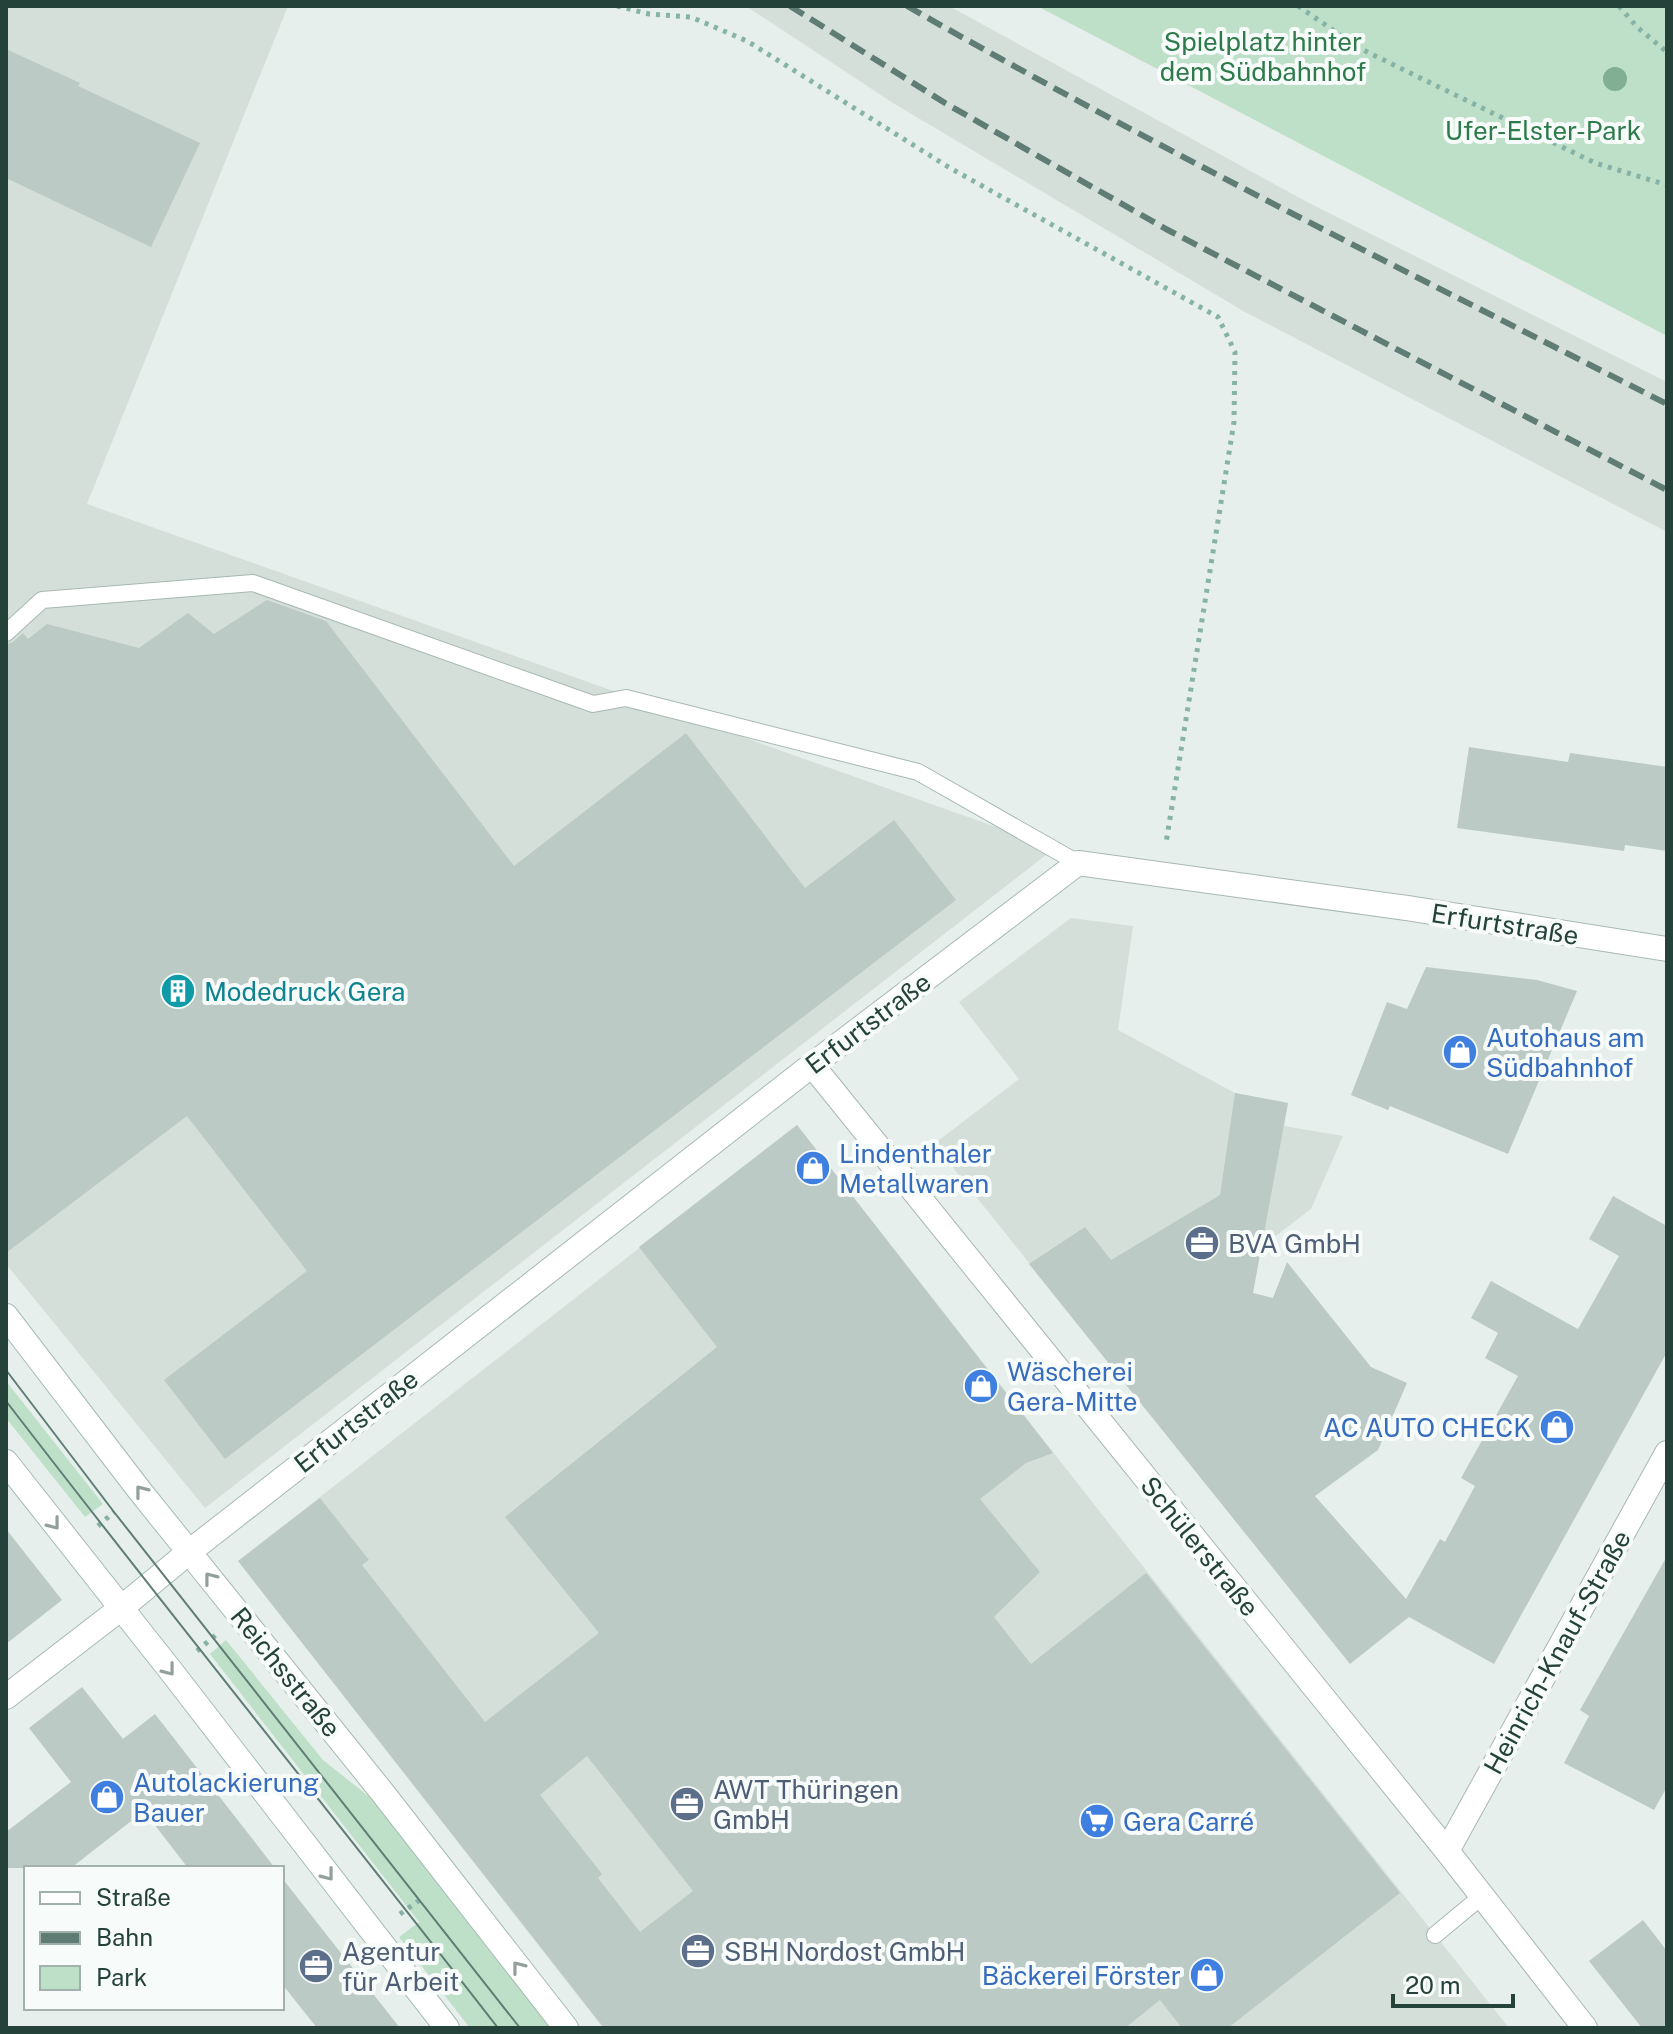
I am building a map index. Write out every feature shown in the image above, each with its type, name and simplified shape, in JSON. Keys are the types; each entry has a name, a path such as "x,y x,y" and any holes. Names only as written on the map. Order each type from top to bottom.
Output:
{"street":[{"name":"Erfurtstraße","path":"120,1609 812,1065 1078,863 1407,908 1667,949"},
{"name":"Schülerstraße","path":"812,1065 1447,1851 1585,2028"},
{"name":"Reichsstraße","path":"6,1316 140,1491 566,2028"},
{"name":"Heinrich-Knauf-Straße","path":"1447,1851 1667,1453"},
{"path":"6,1462 447,2028"},
{"path":"6,1697 120,1609"}],"lane":[{"path":"6,633 42,600 253,583 593,704 626,698 918,772 1078,863"},
{"path":"1435,1935 1482,1896"}],"path":[{"path":"617,6 649,14 691,17 747,41 950,168 1218,317 1235,352 1234,422 1161,875"},
{"path":"1298,6 1359,48 1595,163 1667,185"},
{"path":"1619,6 1637,27 1667,52"},
{"path":"72,1547 140,1491"},
{"path":"171,1671 241,1616"},
{"path":"373,1934 449,1877"}],"shaded area":[{"path":"6,6 288,6 87,504 1055,848 205,1508 6,1264"},
{"path":"746,6 949,6 1307,202 1667,382 1667,532 1245,312 893,103"},
{"path":"1071,918 1133,926 1118,1030 1235,1093 1288,1103 1284,1126 1343,1136 1311,1209 1109,1363 934,1144 1019,1079 959,1002"},
{"path":"797,1125 1509,2028 603,2028 238,1561"}],"green space":[{"name":"Ufer-Elster-Park","path":"1037,6 1667,6 1667,336"},
{"path":"6,1381 103,1504 85,1517 6,1418"},
{"path":"226,1640 323,1760 372,1799 551,2028 470,2028 399,1937 419,1922 210,1654"}],"building":[{"path":"6,49 200,143 151,247 6,178"},
{"path":"267,600 326,621 514,866 686,733 805,888 894,820 956,900 225,1459 164,1380 307,1271 187,1116 6,1253 6,644 23,633 28,639 47,624 139,648 188,613 214,634"},
{"path":"1469,747 1568,762 1570,753 1667,767 1667,851 1625,845 1624,851 1457,828"},
{"name":"Autohaus am Südbahnhof","path":"1426,967 1537,980 1577,991 1508,1154 1390,1106 1388,1110 1351,1095 1387,1002 1407,1009"},
{"path":"1235,1093 1288,1103 1253,1293 1273,1298 1287,1262 1371,1367 1407,1383 1378,1450 1315,1496 1406,1599 1440,1539 1445,1542 1475,1486 1461,1478 1518,1376 1485,1358 1498,1333 1471,1318 1491,1281 1578,1329 1619,1256 1589,1239 1613,1196 1667,1226 1667,1352 1494,1664 1409,1617 1350,1664 1029,1264 1085,1227 1111,1260 1220,1195"},
{"path":"797,1125 1053,1453 1026,1463 980,1499 1040,1572 994,1617 1031,1664 1146,1573 1400,1893 1228,2028 1182,2028 1160,2000 1125,2028 604,2028 238,1561 320,1498 369,1560 362,1565 485,1722 599,1633 505,1517 717,1347 639,1247","holes":["587,1756 693,1891 640,1932 598,1878 602,1874 540,1795"]},
{"path":"6,1529 62,1600 6,1644"},
{"path":"1667,1556 1667,1787 1654,1810 1564,1763 1589,1716 1580,1710"},
{"name":"Autolackierung Bauer","path":"82,1687 123,1739 155,1714 273,1866 186,1866 144,1811 74,1866 6,1868 6,1832 71,1782 29,1728"},
{"name":"Agentur für Arbeit","path":"284,1881 400,2028 317,2028 284,1987"},
{"path":"1643,1920 1667,1951 1667,2028 1642,2028 1589,1961"}],"tram line":[{"path":"6,1370 520,2028"},
{"path":"6,1401 498,2028"}],"railway":[{"path":"790,6 945,103 1166,229 1667,490"},
{"path":"907,6 1189,160 1667,404"}],"place":[{"name":"Modedruck Gera","path":"178,991"},
{"name":"Autohaus am Südbahnhof","path":"1460,1052"},
{"name":"Lindenthaler Metallwaren","path":"813,1168"},
{"name":"BVA GmbH","path":"1202,1243"},
{"name":"Wäscherei Gera-Mitte","path":"981,1386"},
{"name":"AC AUTO CHECK","path":"1557,1427"},
{"name":"Autolackierung Bauer","path":"107,1797"},
{"name":"AWT Thüringen GmbH","path":"687,1804"},
{"name":"Gera Carré","path":"1097,1821"},
{"name":"SBH Nordost GmbH","path":"698,1951"},
{"name":"Agentur für Arbeit","path":"316,1966"},
{"name":"Bäckerei Förster","path":"1207,1975"}],"park label":[{"name":"Spielplatz hinter dem Südbahnhof","path":"1263,56"}]}
